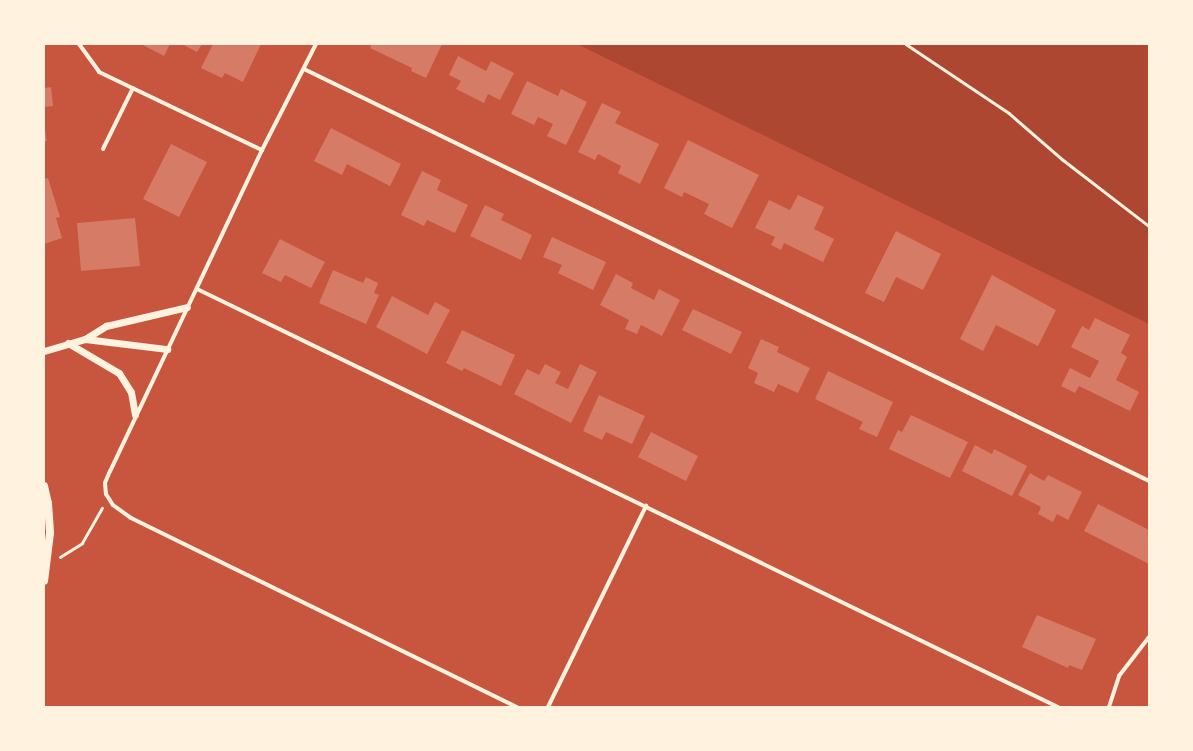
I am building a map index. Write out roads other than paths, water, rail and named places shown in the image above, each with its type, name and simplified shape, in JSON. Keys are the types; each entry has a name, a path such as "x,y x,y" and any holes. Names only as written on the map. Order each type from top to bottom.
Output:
{"main road":[{"path":"44,486 48,503 50,533 44,581"}],"street":[{"path":"79,44 99,72 262,150"},
{"path":"316,44 262,150 198,289 187,307 135,415 105,483 108,500 131,518 517,707"},
{"path":"304,69 1149,481"},
{"path":"103,149 133,88"},
{"path":"198,289 1058,707"},
{"path":"44,350 84,339 106,326 187,307"},
{"path":"84,339 167,349"},
{"path":"68,343 119,373 131,392 135,415"},
{"path":"548,707 646,506"},
{"path":"1109,707 1119,676 1149,637"}]}
